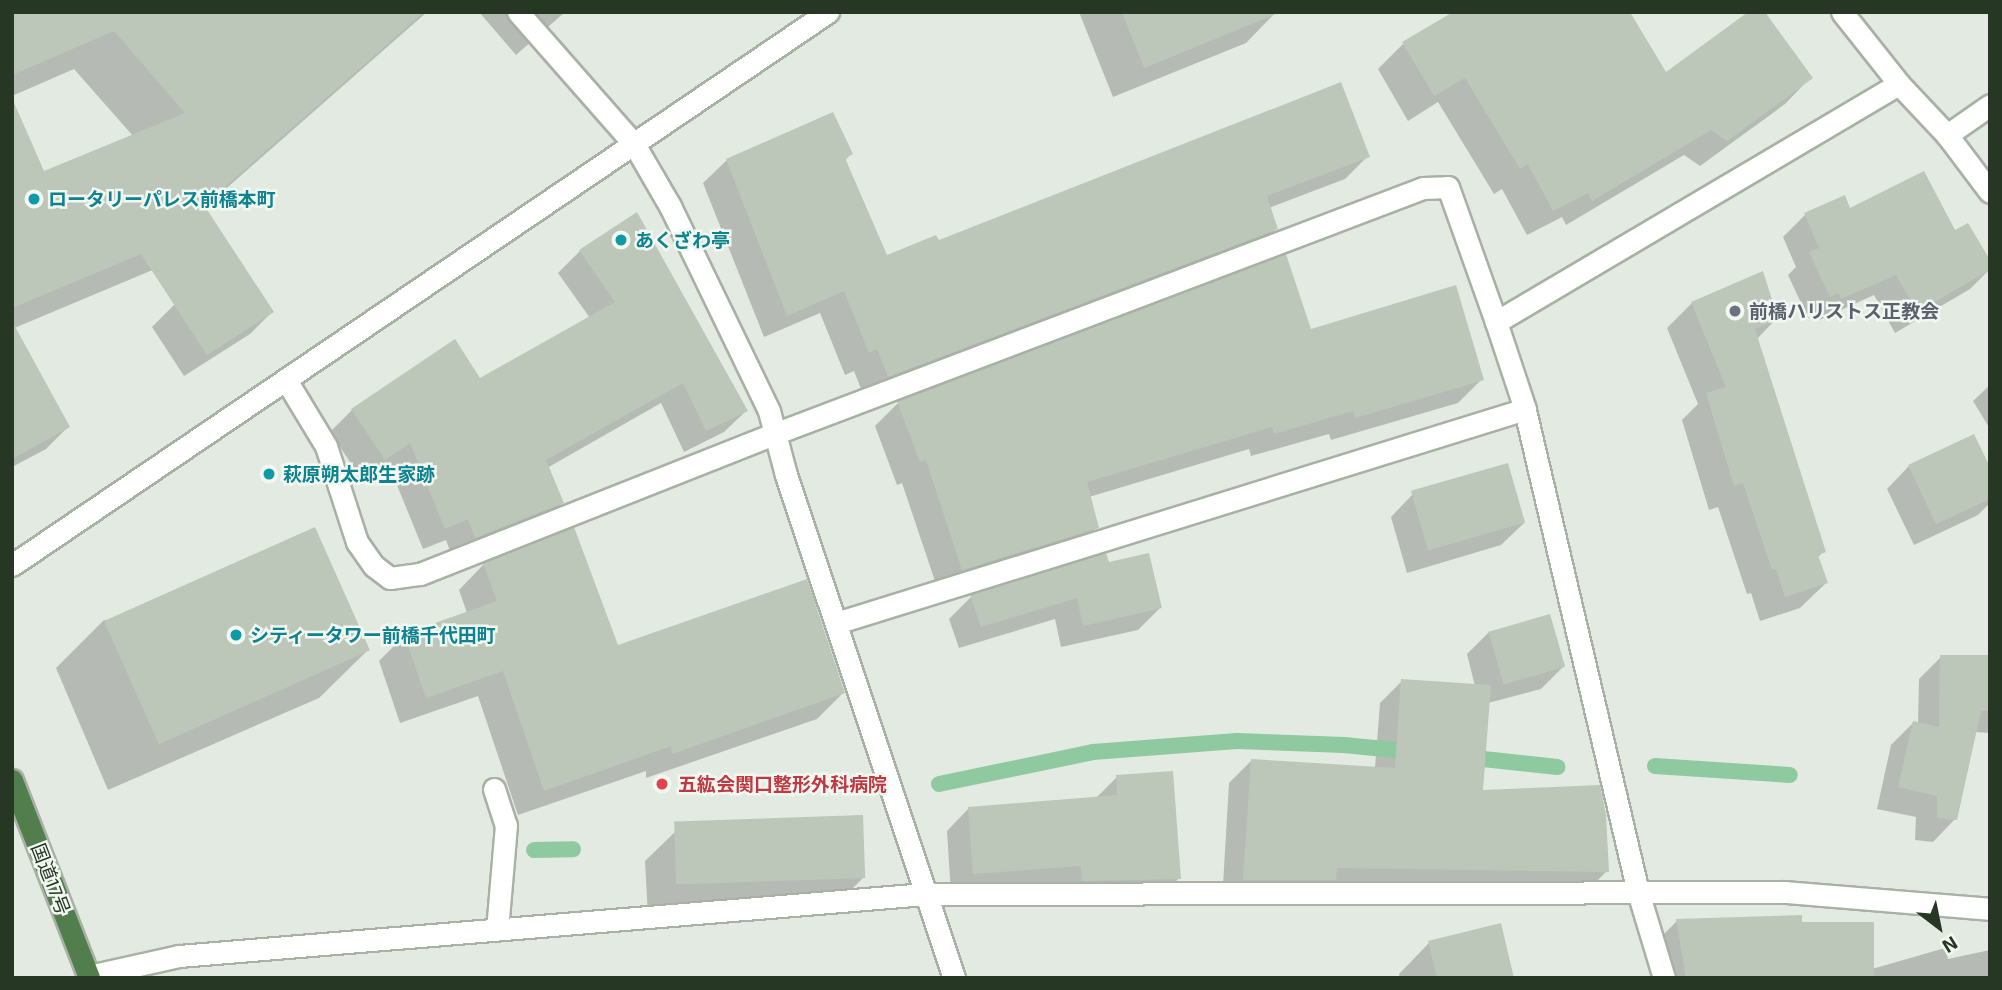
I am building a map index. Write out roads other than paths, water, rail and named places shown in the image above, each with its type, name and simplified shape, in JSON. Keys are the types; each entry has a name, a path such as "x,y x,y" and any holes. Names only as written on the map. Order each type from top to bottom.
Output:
{"highway":[{"name":"国道17号","path":"12,780 89,977"}],"street":[{"path":"518,12 634,144 670,206 769,411 954,978"},
{"path":"12,565 828,12"},
{"path":"1842,12 1899,84 1947,135 1990,192"},
{"path":"1496,322 1899,84"},
{"path":"1947,135 1990,105"},
{"path":"286,380 326,446 357,542 374,566 390,578 420,575 775,435 1423,188 1448,187 1525,410 1638,892 1664,978"},
{"path":"836,623 1525,410"},
{"path":"494,789 506,825 497,930"},
{"path":"89,977 178,956 925,894 1620,895 1638,892 1785,892 1990,909"}],"waterway":[{"path":"939,784 1093,752 1237,741 1344,745 1415,752"},
{"path":"1465,757 1557,767"},
{"path":"1655,766 1790,775"},
{"path":"534,850 573,849"}],"place":[{"name":"ロータリーパレス前橋本町","path":"34,199"},
{"name":"あくざわ亭","path":"621,240"},
{"name":"前橋ハリストス正教会","path":"1735,311"},
{"name":"萩原朔太郎生家跡","path":"269,474"},
{"name":"シティータワー前橋千代田町","path":"236,635"},
{"name":"五紘会関口整形外科病院","path":"662,784"}]}
